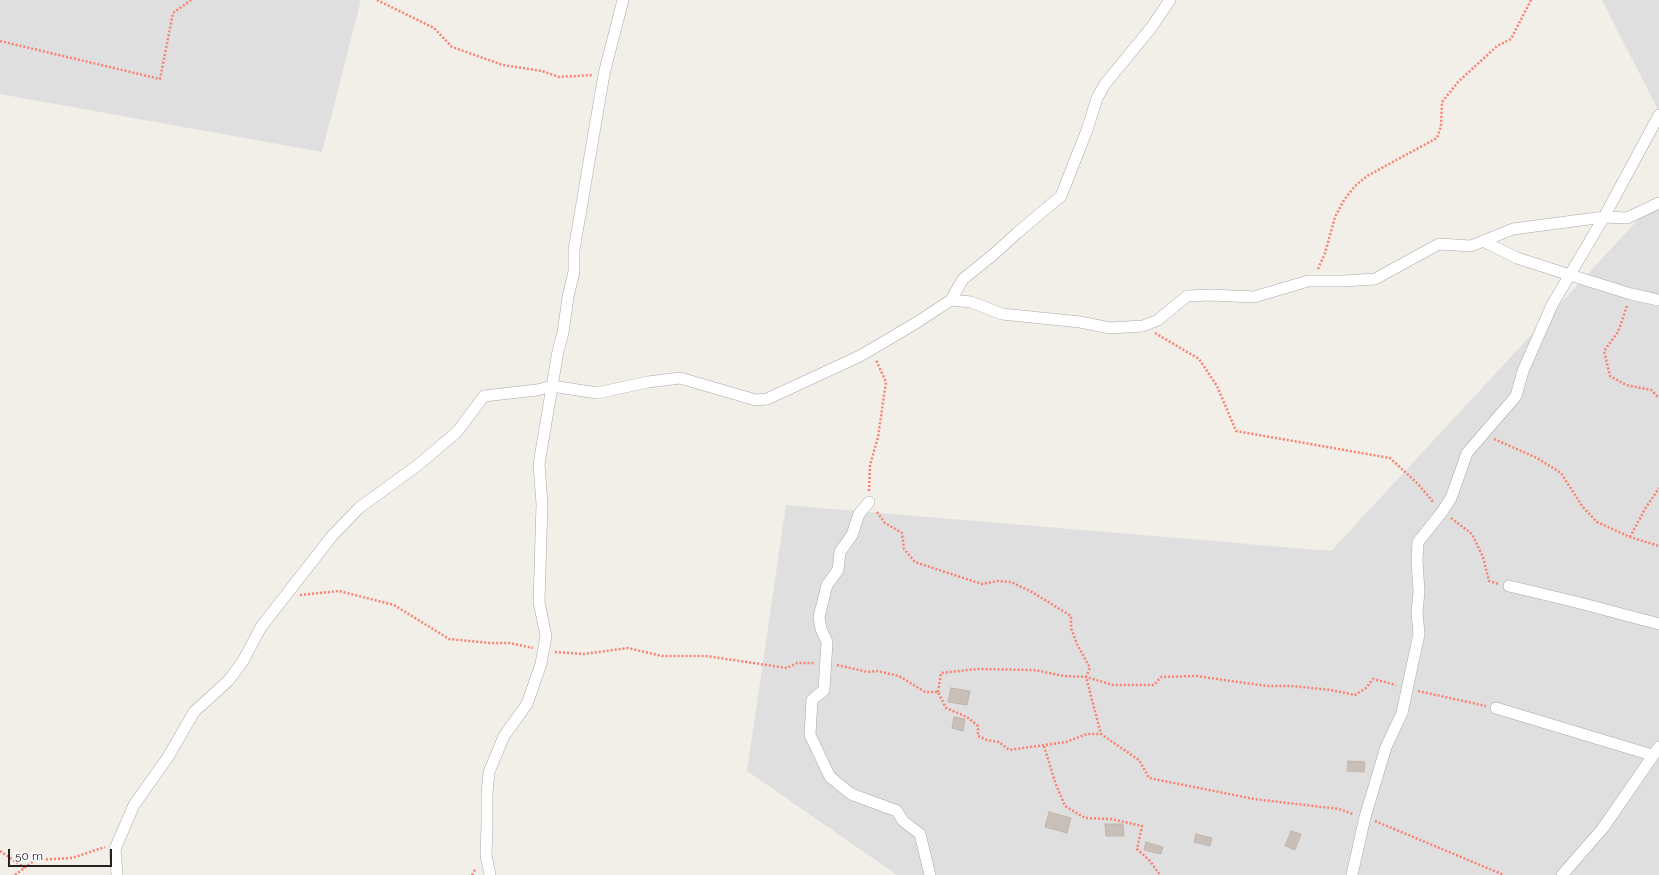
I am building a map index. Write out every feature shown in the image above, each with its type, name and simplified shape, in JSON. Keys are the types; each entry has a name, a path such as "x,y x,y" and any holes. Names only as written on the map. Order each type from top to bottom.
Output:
{"street":[{"path":"490,875 486,855 488,824 487,794 489,772 504,736 527,704 541,664 546,636 539,602 542,504 539,464 558,351 564,333 568,297 574,272 574,250 604,74 623,0"},
{"path":"117,875 114,849 134,805 168,757 194,712 229,680 243,661 262,627 332,536 359,508 418,465 457,432 484,396 537,390 552,386 597,393 648,382 680,378 756,400 767,399 860,356 916,323 951,300 962,279 994,254 1061,196 1087,130 1097,98 1105,84 1151,28 1170,0"},
{"path":"1352,875 1364,817 1386,747 1402,713 1419,634 1417,612 1419,592 1417,560 1418,542 1442,512 1453,493 1467,453 1485,434 1516,396 1523,371 1552,305 1604,217 1659,115"},
{"path":"951,300 971,302 1002,314 1080,322 1110,328 1143,326 1158,320 1187,296 1211,295 1254,297 1308,281 1344,281 1375,278 1439,244 1471,246 1513,229 1604,217 1627,218 1659,203"},
{"path":"1483,241 1517,258 1570,276 1631,294 1659,300"},
{"path":"869,502 859,514 852,535 840,552 838,570 827,585 819,617 821,629 827,642 824,690 812,700 810,735 830,777 851,794 897,811 903,821 920,834 930,875"},
{"path":"1509,586 1659,624"},
{"path":"1496,708 1656,751 1603,828 1562,875"}],"path":[{"path":"0,41 160,79 174,12 192,0"},
{"path":"377,0 434,28 452,47 503,65 542,71 559,77 604,74"},
{"path":"1308,281 1319,268 1335,217 1344,200 1367,176 1437,138 1441,126 1442,102 1458,82 1497,46 1511,39 1531,0"},
{"path":"1631,294 1618,332 1604,351 1610,376 1626,385 1651,390 1659,398"},
{"path":"1143,326 1199,359 1217,386 1236,431 1390,458 1418,484 1442,512 1460,523 1472,534 1483,557 1489,581 1509,586"},
{"path":"871,349 886,382 879,430 870,465 869,502 885,523 902,534 904,549 915,562 982,584 998,581 1011,582 1032,592 1071,616 1071,628 1077,644 1090,668 1086,677 1101,734"},
{"path":"1485,434 1537,458 1561,473 1582,506 1597,522 1630,537 1659,546"},
{"path":"1630,537 1645,509 1659,488"},
{"path":"826,664 855,668 868,672 877,671 899,676 926,692 938,692"},
{"path":"1496,708 1407,689 1387,682 1373,680 1366,688 1355,695 1331,690 1292,686 1267,686 1196,676 1161,677 1154,685 1113,684 1086,677 1064,676 1034,670 976,669 941,674 938,692 946,708 968,717 978,726 978,736 987,740 999,742 1009,750 1066,742 1087,734 1101,734 1139,760 1149,778 1254,799 1339,809 1397,829 1456,856 1504,875"},
{"path":"1044,746 1055,782 1065,806 1085,818 1111,818 1142,826 1137,849 1150,861 1160,875"},
{"path":"15,875 35,860 72,858 106,846 114,849"},
{"path":"0,851 25,868"}],"shaded area":[{"path":"0,0 361,0 322,152 0,94"},
{"path":"1602,0 1659,0 1659,112"},
{"path":"1659,197 1659,875 897,875 747,771 786,505 1331,551"}],"building":[{"path":"951,688 970,691 967,705 948,702"},
{"path":"954,717 965,719 963,731 952,728"},
{"path":"1348,761 1365,762 1364,772 1347,771"},
{"path":"1049,812 1071,818 1067,833 1045,827"},
{"path":"1105,824 1123,824 1124,836 1106,836"},
{"path":"1291,831 1301,834 1295,850 1285,846"},
{"path":"1196,834 1212,838 1210,846 1194,842"},
{"path":"1146,842 1163,847 1161,854 1144,850"}]}
